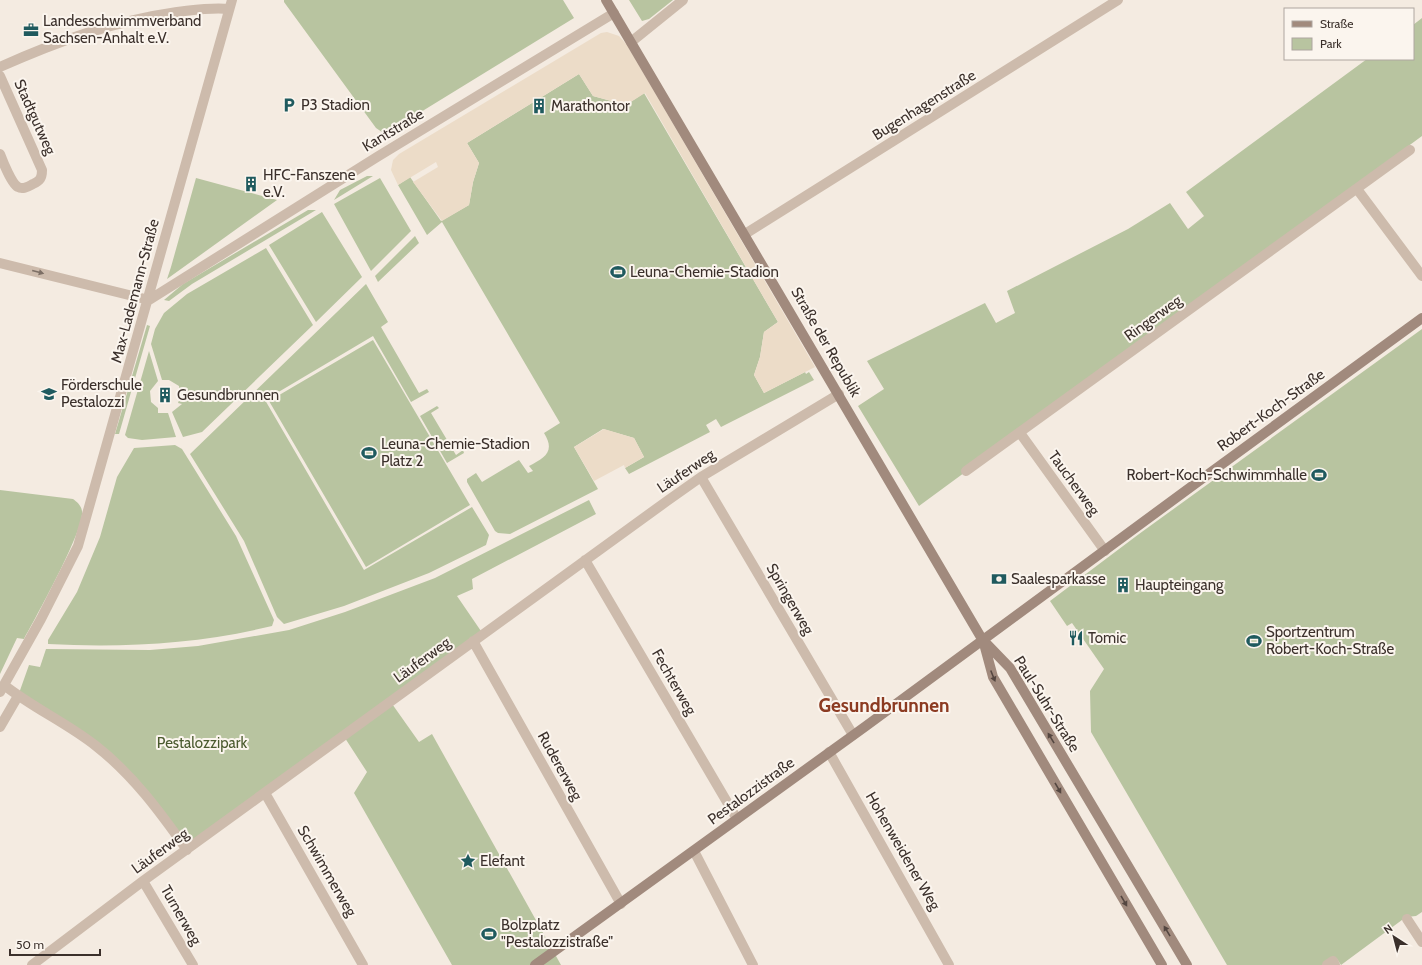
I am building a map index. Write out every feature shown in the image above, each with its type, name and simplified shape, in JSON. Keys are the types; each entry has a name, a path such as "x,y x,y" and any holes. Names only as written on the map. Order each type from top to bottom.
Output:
{"street":[{"name":"Straße der Republik","path":"606,0 982,638"},
{"path":"632,42 684,0"},
{"name":"Bugenhagenstraße","path":"745,234 1118,0"},
{"name":"Stadtgutweg","path":"0,67 52,44 118,23 154,15 230,4"},
{"name":"Max-Lademann-Straße","path":"2,689 48,607 78,546 149,300 230,4"},
{"name":"Kantstraße","path":"149,300 377,157 614,13"},
{"name":"Stadtgutweg","path":"0,76 42,170 42,177 38,182 24,188 18,187 14,183 0,154"},
{"name":"Ringerweg","path":"966,471 1410,150"},
{"path":"1357,189 1422,276"},
{"path":"0,263 149,300"},
{"name":"Robert-Koch-Straße","path":"982,638 1105,551 1422,318"},
{"name":"Läuferweg","path":"32,965 143,881 265,792 701,477 839,394"},
{"name":"Taucherweg","path":"1020,433 1105,551"},
{"name":"Springerweg","path":"701,477 852,735"},
{"name":"Fechterweg","path":"585,560 737,819"},
{"name":"Pestalozzistraße","path":"535,965 694,851 982,638"},
{"name":"Paul-Suhr-Straße","path":"982,638 993,677 1162,965"},
{"name":"Paul-Suhr-Straße","path":"982,638 1010,668 1187,965"},
{"name":"Rudererweg","path":"473,641 621,904"},
{"path":"2,689 18,696 62,722 115,762 155,804 187,850"},
{"path":"0,727 18,696"},
{"name":"Hohenweidener Weg","path":"829,752 949,965"},
{"name":"Schwimmerweg","path":"265,792 363,965"},
{"path":"694,851 753,965"},
{"name":"Turnerweg","path":"143,881 193,965"},
{"path":"1407,919 1422,942"},
{"path":"1327,965 1333,961 1335,965"}],"green space":[{"path":"284,0 563,0 574,18 385,134 376,128"},
{"path":"629,0 673,0 649,19 642,21"},
{"path":"1422,18 1422,136 919,506 858,406 884,389 867,361 985,303 996,323 1015,313 1007,291 1128,229 1170,203 1188,229 1204,216 1186,192 1366,60 1414,60 1414,24"},
{"name":"Leuna-Chemie-Stadion","path":"579,74 593,96 626,105 644,93 778,322 764,332 760,357 754,375 764,393 805,372 806,374 809,372 814,380 721,427 716,419 706,425 710,432 629,474 625,468 644,457 634,438 603,429 574,447 598,489 510,534 498,533 495,531 467,482 467,479 476,473 482,482 519,460 528,473 533,471 529,466 547,454 549,445 544,433 560,423 442,222 427,235 398,185 410,177 441,221 469,205 473,182 479,163 467,143"},
{"path":"367,176 373,176 334,200 340,190"},
{"path":"196,178 277,200 167,279 171,267"},
{"path":"380,178 411,231 371,271 334,204"},
{"path":"308,210 316,210 192,284 169,301 164,300 183,284"},
{"path":"322,212 362,277 316,322 269,245"},
{"path":"415,236 419,243 378,282 375,276"},
{"path":"266,248 313,325 202,432 183,437 172,412 182,404 178,403 180,398 179,386 169,380 162,380 151,344 155,329 164,313 187,294"},
{"path":"366,284 388,322 381,327 419,393 427,389 429,392 411,402 373,336 265,400 364,570 472,507 489,535 486,545 429,573 344,606 284,624 277,617 244,541 190,454"},
{"path":"147,325 150,326 119,434 115,434"},
{"name":"Sportzentrum Robert-Koch-Straße","path":"1422,329 1422,912 1416,916 1406,917 1341,965 1337,959 1327,965 1227,965 1091,732 1090,691 1104,669 1072,623 1067,626 1050,601 1139,534"},
{"name":"Leuna-Chemie-Stadion Platz 2","path":"373,340 470,505 366,567 269,401"},
{"path":"149,351 158,381 150,391 151,402 158,408 158,413 168,413 176,437 142,440 128,438 125,435"},
{"path":"437,406 439,408 431,413 456,455 463,450 464,453 447,463 420,416"},
{"path":"175,445 182,449 236,536 274,620 272,626 188,641 132,645 48,644 48,640 77,592 100,537 117,477 134,448"},
{"path":"0,490 73,499 80,505 82,511 81,521 76,536 58,574 24,639 17,638 0,674"},
{"name":"Pestalozzipark","path":"589,500 596,514 472,579 473,589 457,596 483,634 390,701 419,742 432,734 561,965 452,965 354,793 367,772 343,735 187,850 115,762 18,696 29,665 40,667 46,649 150,650 198,646 289,630 345,612 435,578"}],"shaded area":[{"path":"607,32 619,36 627,45 815,367 764,393 754,375 760,357 764,332 778,322 645,93 626,105 593,96 579,74 467,143 479,163 473,182 469,205 442,221 413,182 438,167 436,162 398,185 391,170 393,160 399,154 601,33"},
{"path":"604,429 634,438 644,457 625,468 624,465 594,481 574,447"}],"place":[{"name":"Landesschwimmverband Sachsen-Anhalt e.V.","path":"31,30"},
{"name":"P3 Stadion","path":"289,105"},
{"name":"Marathontor","path":"539,106"},
{"name":"HFC-Fanszene e.V.","path":"251,184"},
{"name":"Leuna-Chemie-Stadion","path":"618,272"},
{"name":"Förderschule Pestalozzi","path":"49,394"},
{"name":"Gesundbrunnen","path":"165,395"},
{"name":"Leuna-Chemie-Stadion Platz 2","path":"369,453"},
{"name":"Robert-Koch-Schwimmhalle","path":"1319,475"},
{"name":"Saalesparkasse","path":"999,579"},
{"name":"Haupteingang","path":"1123,585"},
{"name":"Tomic","path":"1076,638"},
{"name":"Sportzentrum Robert-Koch-Straße","path":"1254,641"},
{"name":"Elefant","path":"468,861"},
{"name":"Bolzplatz \"Pestalozzistraße\"","path":"489,934"}],"district":[{"name":"Gesundbrunnen","path":"884,705"}]}
